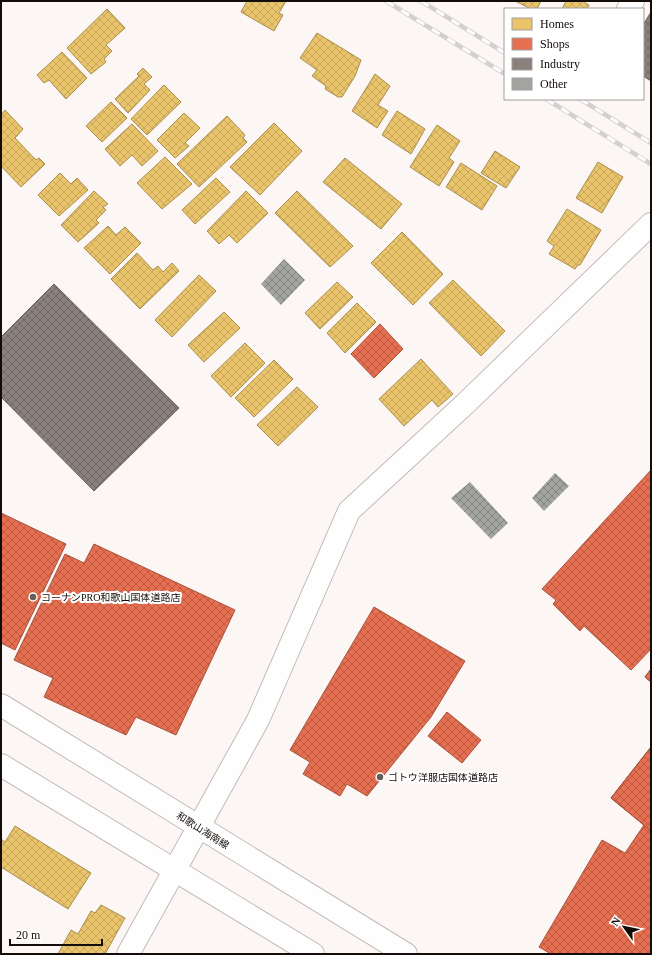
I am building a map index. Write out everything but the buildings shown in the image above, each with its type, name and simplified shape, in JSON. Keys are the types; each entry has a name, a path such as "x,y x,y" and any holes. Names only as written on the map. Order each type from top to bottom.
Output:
{"street":[{"path":"128,954 258,720 349,511 465,404 651,224"},
{"name":"和歌山海南線","path":"1,705 406,954"},
{"path":"1,765 313,954"}],"railway":[{"path":"386,1 504,73"},
{"path":"421,1 504,52"},
{"path":"548,100 651,164"},
{"path":"582,100 651,143"}],"place":[{"name":"コーナンPRO和歌山国体道路店","path":"33,597"},
{"name":"ゴトウ洋服店国体道路店","path":"380,777"}]}
